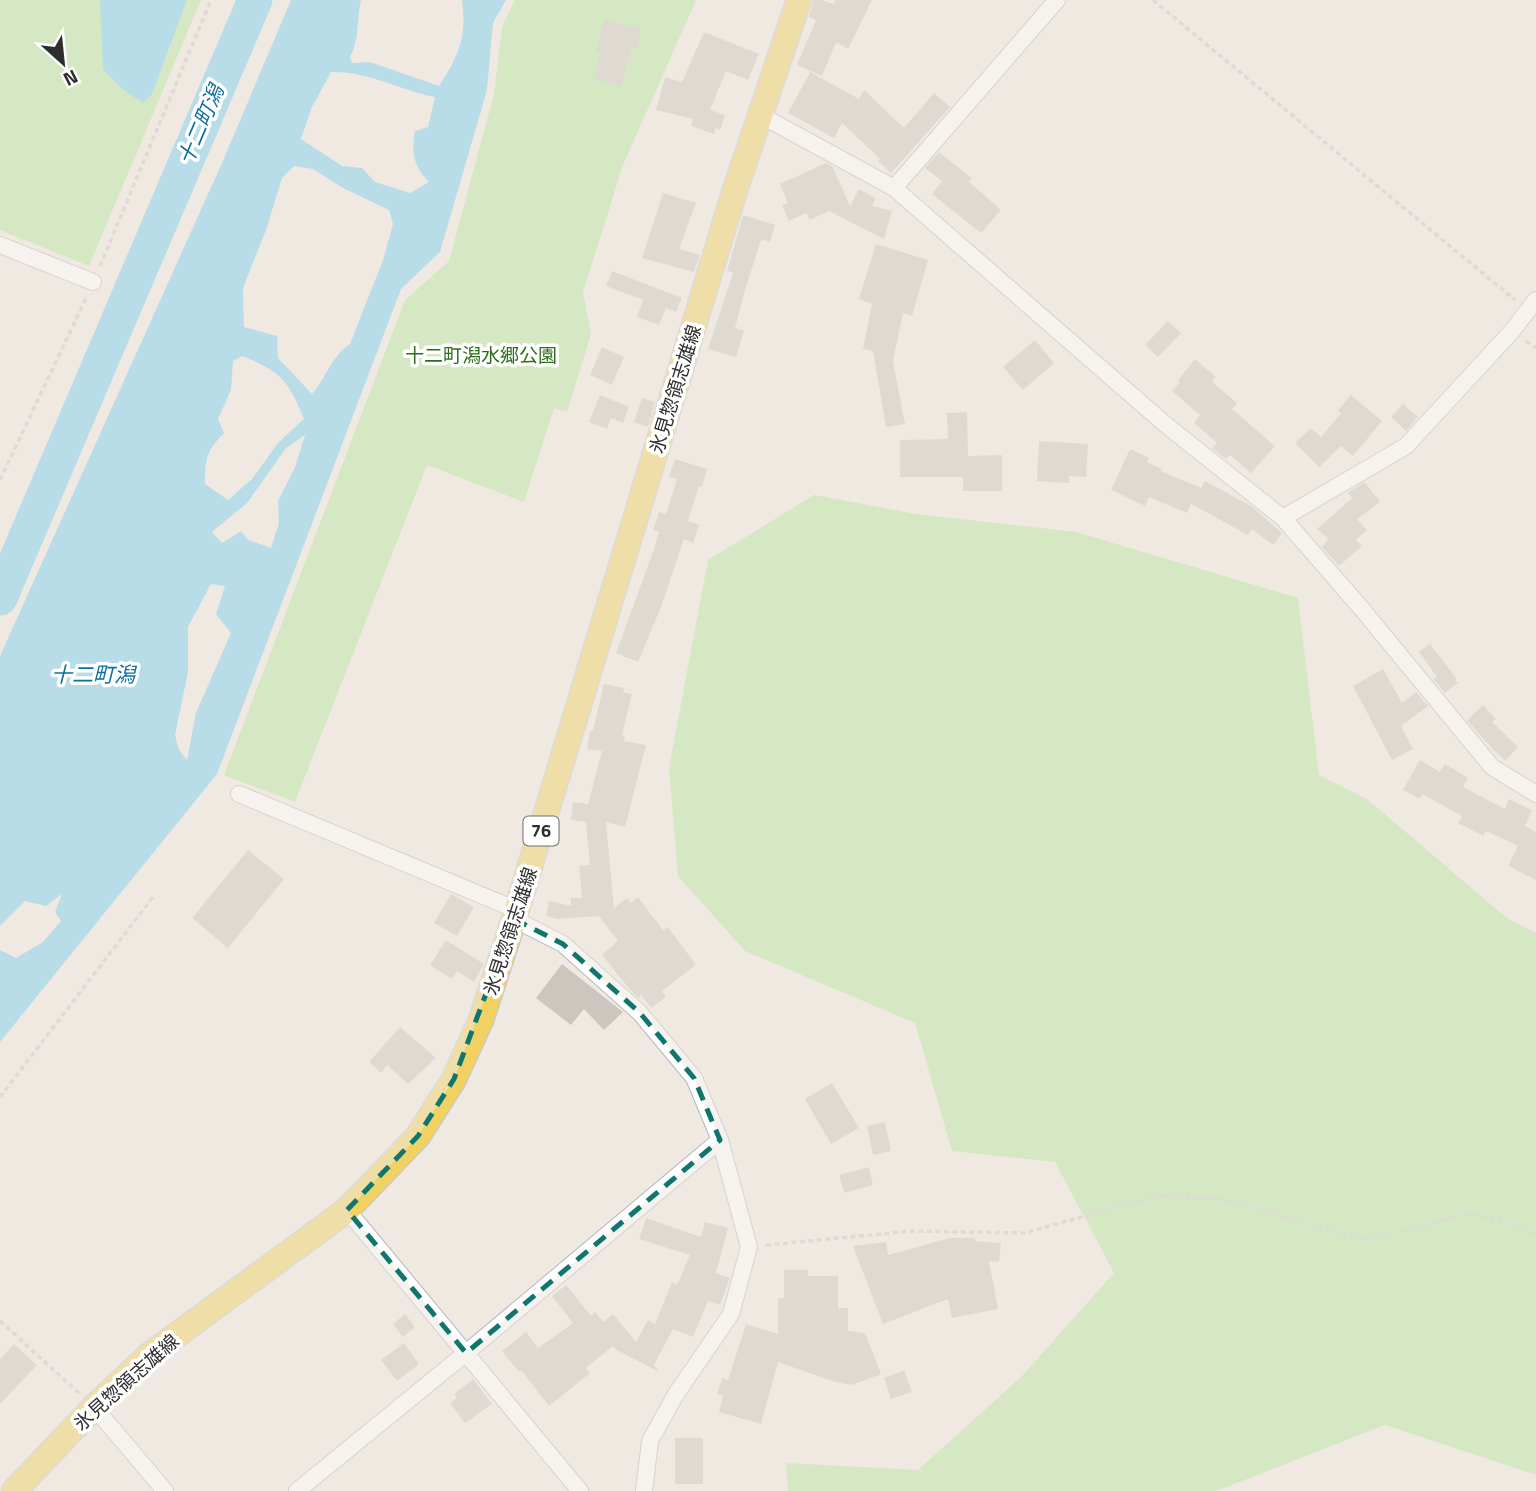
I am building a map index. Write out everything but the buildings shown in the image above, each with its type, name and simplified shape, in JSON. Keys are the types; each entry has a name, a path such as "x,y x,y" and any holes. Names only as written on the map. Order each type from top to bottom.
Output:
{"main road":[{"name":"氷見惣領志雄線","path":"14,1491 94,1407 148,1356 347,1210 418,1136 454,1079 481,1020 516,915 734,193 799,0"}],"street":[{"path":"894,188 1057,0"},
{"path":"762,116 894,188 1166,425 1283,518 1492,767 1536,794"},
{"path":"0,245 93,282"},
{"path":"1283,518 1406,446 1512,331 1532,305"},
{"path":"239,794 516,915 563,944 640,1013 694,1078 720,1140 749,1247 732,1314 676,1394 650,1441 644,1491"},
{"path":"297,1491 720,1140"},
{"path":"347,1210 580,1491"},
{"path":"94,1407 165,1491"}],"path":[{"path":"0,480 93,282 211,0"},
{"path":"1153,0 1532,305"},
{"path":"0,1097 153,897"},
{"path":"749,1247 912,1231 1024,1233 1157,1196 1222,1199 1364,1240 1472,1213 1525,1229 1536,1236"},
{"path":"0,1321 94,1407"}],"highlighted area":[{"path":"514,919 563,944 640,1013 694,1078 720,1140 466,1353 347,1210 418,1136 454,1079"}],"green space":[{"path":"0,0 201,0 89,266 0,230"},
{"name":"十二町潟水郷公園","path":"515,0 696,0 623,165 583,292 591,334 567,412 554,408 524,502 427,465 295,802 224,775 405,300 449,261 494,94 502,27"},
{"path":"814,495 916,514 1076,532 1298,598 1319,775 1368,800 1508,919 1536,933 1536,1475 1385,1425 1216,1491 788,1491 786,1463 918,1470 1020,1378 1114,1273 1055,1162 952,1151 915,1023 745,951 678,876 669,768 708,560"}],"water":[{"path":"100,0 187,0 152,94 143,103 120,87 103,69"},
{"name":"十二町潟","path":"291,0 361,0 356,37 350,56 352,63 370,62 439,86 460,46 462,0 506,0 493,23 487,90 440,252 401,289 217,774 0,1042 0,950 16,958 43,942 61,921 55,912 62,894 46,906 25,901 0,926 0,656 222,163","holes":["331,72 358,74 435,97 428,127 415,131 414,139 417,165 429,182 410,193 375,182 362,168 342,166 301,139 312,107","294,166 313,169 343,188 389,210 393,224 383,260 350,344 338,354 312,394 278,358 277,336 244,327 243,288 266,230 282,178","242,356 266,367 282,379 304,419 278,443 252,479 228,500 205,484 205,476 210,451 224,433 218,419 231,390 233,361","305,435 295,467 278,501 279,523 271,548 248,540 241,531 222,543 212,532 247,503 286,448","211,584 225,586 216,614 231,633 196,713 187,760 179,750 175,735 188,672 188,627"]}],"waterway":[{"name":"十二町潟","path":"0,598 255,0"}]}
